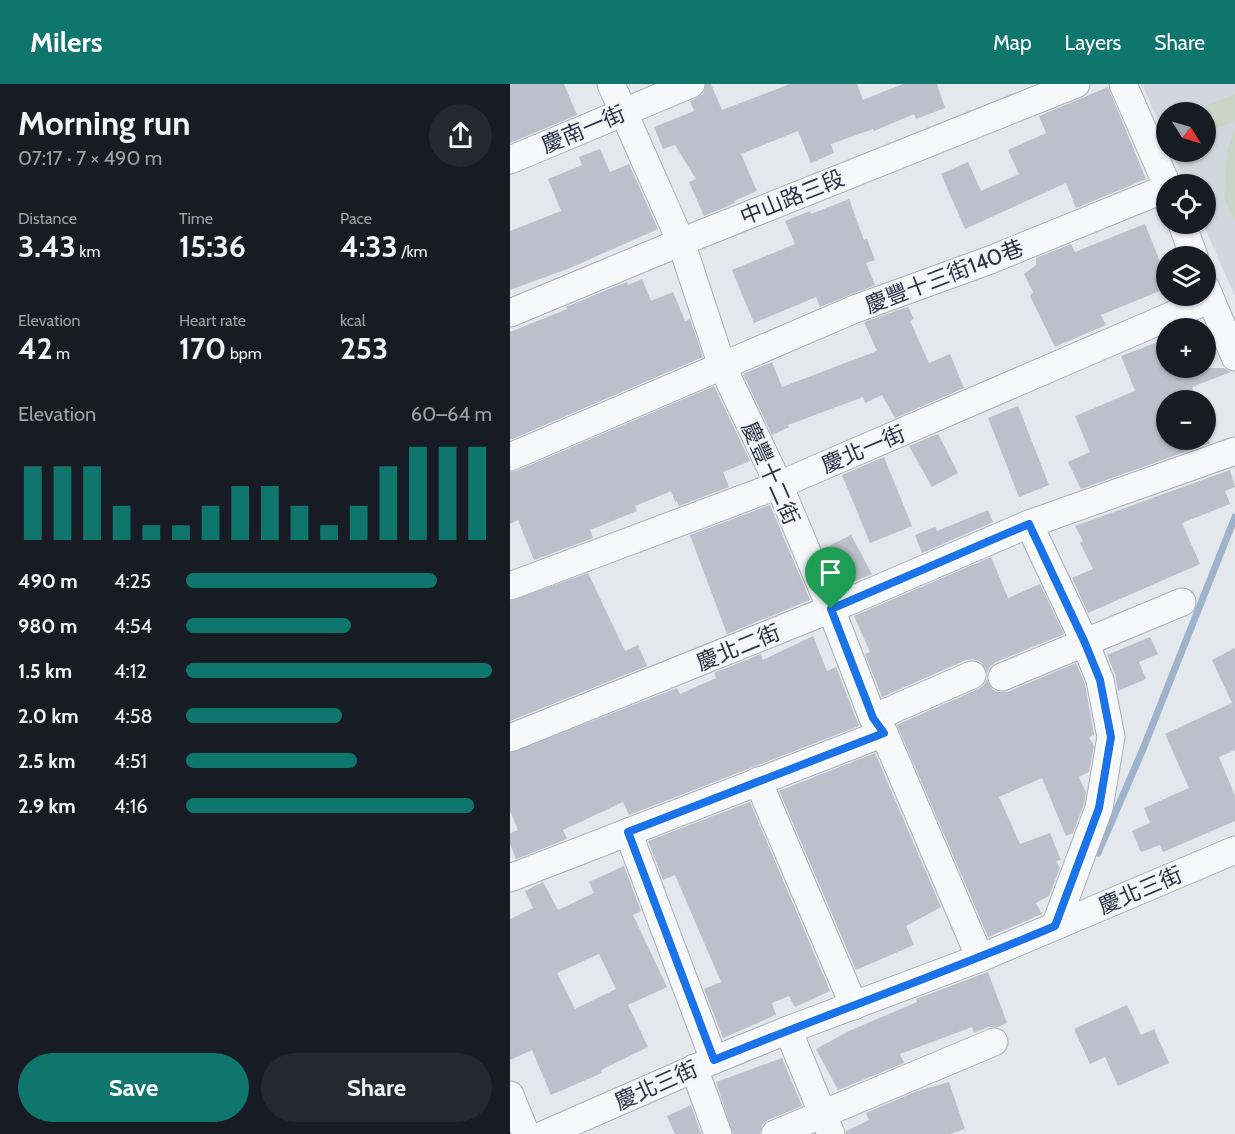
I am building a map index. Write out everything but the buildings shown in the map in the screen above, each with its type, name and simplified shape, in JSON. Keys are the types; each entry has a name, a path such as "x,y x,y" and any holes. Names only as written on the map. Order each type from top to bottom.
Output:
{"street":[{"name":"慶豐十二街","path":"611,84 681,242 722,366 778,485 878,725 980,958"},
{"name":"慶南一街","path":"510,160 690,84"},
{"name":"中山路三段","path":"510,313 1076,84"},
{"path":"1123,84 1161,174"},
{"name":"慶豐十三街140巷","path":"510,457 855,309 990,260 1156,192"},
{"name":"慶北一街","path":"510,586 778,485 1179,306"},
{"path":"1213,306 1235,357"},
{"name":"慶北二街","path":"510,738 831,609 1029,524 1235,451"},
{"path":"1029,524 1100,680 1111,737 1099,808 1055,926"},
{"path":"1002,677 1182,602"},
{"path":"510,878 758,781 878,725 972,675"},
{"path":"758,781 854,1006"},
{"path":"628,832 704,1064 718,1134"},
{"name":"慶北三街","path":"545,1134 704,1064 980,958 1235,850"},
{"path":"788,1030 827,1124"},
{"path":"775,1134 827,1124 994,1042"},
{"path":"510,1095 526,1134"}],"shaded area":[{"path":"1142,84 1235,84 1235,296 1216,253 1216,246 1213,246 1207,234 1216,234 1216,174 1182,174 1176,162 1216,162 1216,102 1156,102 1156,116"}],"green space":[{"path":"1235,94 1235,122 1216,128 1214,102"},
{"path":"1235,130 1235,221 1225,200 1227,150"}],"waterway":[{"path":"1098,853 1143,749 1235,517"}],"route":[{"path":"1029,524 1100,680 1111,737 1099,808 1055,926 980,958 714,1060 628,832 884,733 873,718 831,609 1029,524"}]}
